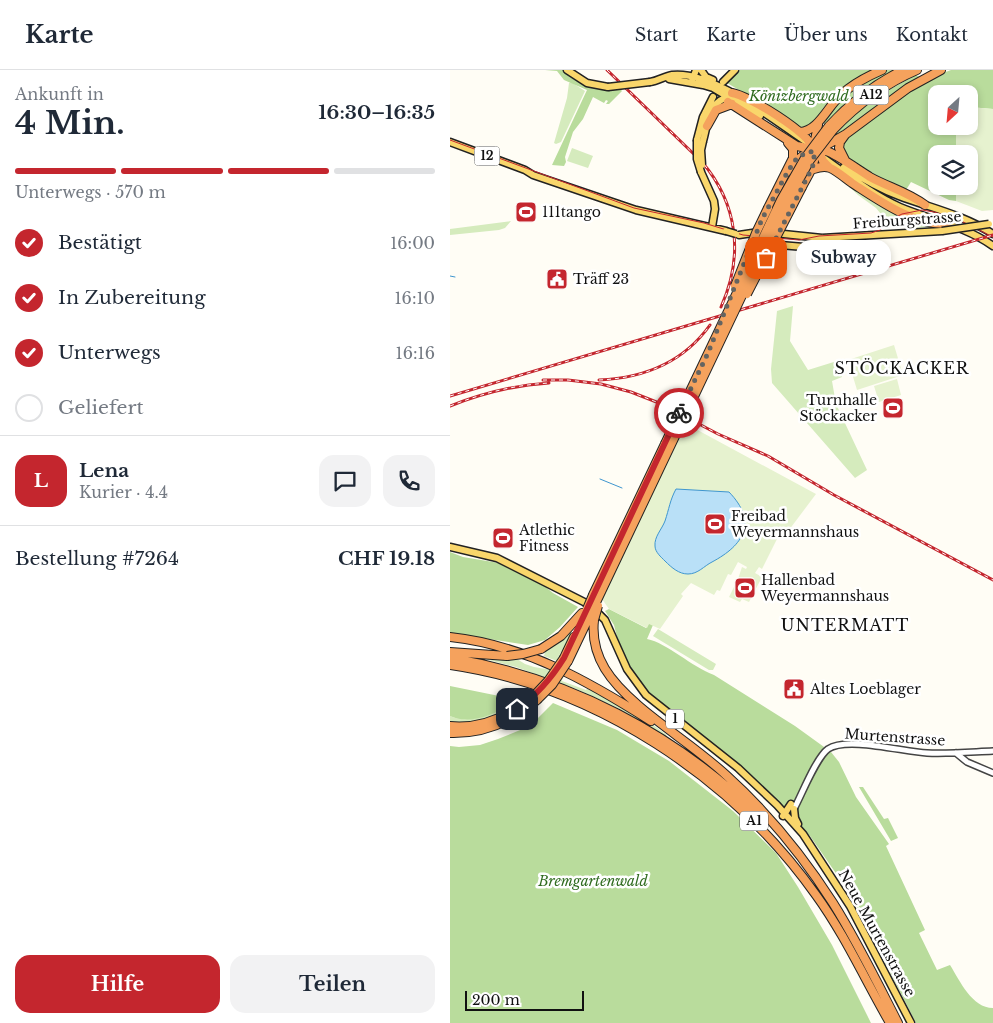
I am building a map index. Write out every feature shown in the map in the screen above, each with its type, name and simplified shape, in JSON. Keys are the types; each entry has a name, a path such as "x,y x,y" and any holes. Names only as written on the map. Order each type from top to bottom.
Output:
{"highway":[{"path":"800,132 810,130 832,103 848,88 882,70"},
{"name":"A12","path":"587,616 622,549 785,193 805,158 861,96 903,70"},
{"name":"A12","path":"831,128 873,94 917,70"},
{"path":"786,174 801,156 829,144 846,134 908,88 941,70"},
{"path":"707,126 716,110 729,99 740,94 800,132 830,168 874,197 922,220 947,224"},
{"path":"729,99 799,148 830,152 877,181 912,195 925,204"},
{"path":"710,354 760,270 811,170 816,150 814,135 819,120"},
{"path":"846,134 840,142 839,148 841,155 849,165"},
{"path":"710,354 756,232 786,174 794,152 792,147 781,136"},
{"path":"811,170 821,167 830,168"},
{"name":"A12","path":"587,616 593,595 710,354"},
{"path":"450,651 464,654 507,656 523,654 541,648 561,636 587,616"},
{"path":"450,733 492,728 520,714 556,680 587,616"},
{"path":"587,616 594,646 607,673 635,702 725,774 785,837 817,880"},
{"path":"450,637 503,646 547,662 619,701 694,750"},
{"name":"A1","path":"450,658 506,670 557,686 601,705 652,732 694,760 737,795 768,825 817,880 848,927 898,1023"},
{"name":"A1","path":"450,665 508,678 565,697 626,726 685,763 728,797 768,835 807,881 843,936 888,1023"},
{"path":"450,671 465,671 492,678 508,678"},
{"path":"450,726 468,726 491,721 509,714 535,699"}],"main road":[{"path":"567,70 587,83 608,87 650,82 673,75 723,85"},
{"path":"692,78 696,70"},
{"path":"701,70 706,77 723,85 729,99"},
{"path":"723,85 735,70"},
{"path":"692,78 804,143"},
{"path":"712,97 703,117 697,159 714,201 712,227"},
{"path":"700,140 707,126"},
{"name":"Freiburgstrasse","path":"450,142 525,170 534,171 566,183 572,188 632,209 712,227 756,243 796,247 810,245 822,238"},
{"path":"993,234 967,220 877,186 825,157 889,201 920,215 970,232 993,245"},
{"name":"Freiburgstrasse","path":"737,235 759,232 822,238 942,231 991,224"},
{"path":"806,236 810,245"},
{"name":"Neue Murtenstrasse","path":"450,547 497,558 572,595 598,611 610,628 627,669 642,691 726,758 777,805 818,856"},
{"name":"Neue Murtenstrasse","path":"755,785 803,834 818,856 853,911 911,1023"},
{"path":"777,805 792,806"},
{"path":"785,815 792,806"},
{"path":"792,806 794,818 803,834"}],"street":[{"name":"Murtenstrasse","path":"792,806 824,752 831,747 841,744 868,745 928,753 956,753 967,762 993,774"},
{"path":"956,753 993,752"}],"green space":[{"path":"545,70 567,70 580,81 618,86 622,91 609,104 606,104 608,101 606,100 604,103 593,97 583,119 573,132 564,166 552,165 587,90 564,80 557,71"},
{"name":"Könizbergwald","path":"740,70 875,70 836,95 825,106 814,122 804,127 792,124 751,96 727,83"},
{"path":"886,70 893,70 856,95 825,124 822,122 849,91"},
{"path":"951,70 993,70 993,109 978,108 978,85 928,85 928,135 956,135 956,145 928,145 928,190 911,182 906,190 859,167 841,153 841,143 851,133 893,101 938,75"},
{"path":"916,75 920,77 836,137 836,134 855,114 887,91"},
{"path":"571,82 585,91 561,142 556,144 554,143 567,98 569,83"},
{"path":"978,108 993,109 993,210 982,211 956,201 956,195 978,195 978,145 956,145 956,135 978,135"},
{"path":"572,148 593,156 588,168 567,161"},
{"path":"841,179 926,225 930,228 896,227"},
{"path":"938,195 956,195 956,201"},
{"path":"511,221 505,228 499,230 450,235 450,229"},
{"path":"793,306 790,341 808,370 837,361 842,377 832,381 836,404 867,470 855,478 772,383 771,369 777,311"},
{"path":"894,345 903,375 857,390 848,360"},
{"path":"897,379 901,395 879,402 874,386"},
{"name":"Freibad Weyermannshaus","path":"679,420 816,494 789,530 783,527 762,569 759,567 755,573 762,577 749,602 742,599 740,602 729,597 742,567 746,569 747,567 738,562 731,575 728,574 720,591 717,590 714,595 691,583 681,594 683,596 660,629 649,624 647,628 609,609 602,599 629,541"},
{"path":"450,552 463,557 499,563 542,584 553,593 578,607 545,640 528,645 450,633"},
{"path":"609,609 646,628 649,623 653,625 647,639 663,645 697,667 714,675 795,726 831,752 839,762 856,797 889,844 886,846 925,930 919,933 937,970 950,965 962,986 973,999 979,1004 993,1008 993,1023 916,1023 849,892 810,836 761,785 697,731 667,710 644,689 627,664 619,645 614,625 605,611"},
{"path":"573,629 557,661 544,656 544,651"},
{"path":"658,629 716,664 713,670 709,670 653,636"},
{"path":"481,658 517,659 534,667 564,672 562,681 586,690 599,691 667,735 618,708 576,689 516,667"},
{"path":"450,686 504,697 510,699 511,704 481,718 457,719 450,716"},
{"path":"506,689 510,690 513,697 521,696 524,699 512,708 490,718 466,722 450,722 450,716 473,719 509,705 510,699 504,697"},
{"name":"Bremgartenwald","path":"553,703 617,730 669,761 733,811 776,853 832,945 871,1023 450,1023 450,746 480,745 530,726"},
{"path":"859,787 863,787 884,819 888,818 898,838 891,841"}],"water":[{"path":"676,489 729,492 738,503 745,523 739,540 732,548 692,574 682,573 673,568 660,556 655,548 656,539 665,521"}],"waterway":[{"path":"450,276 455,277"},
{"path":"600,479 622,488"}],"tram line":[{"path":"450,140 634,208 704,223 743,235 799,240 819,236 871,233 880,230 902,214 922,210 961,221 993,237"}],"railway":[{"path":"607,70 702,162 714,178 723,195 734,231 735,250 733,269 721,307"},
{"path":"450,396 993,235"},
{"path":"599,380 632,376 661,366 675,359 688,349 710,325"},
{"path":"543,380 568,380 601,384 631,392 659,403 718,434 768,456 834,495 993,580"},
{"path":"450,406 499,390 549,383"}],"way so far":[{"path":"679,413 708,353 762,219 797,158 814,151 812,168 766,258"}],"place":[{"name":"111tango","path":"526,212"},
{"name":"Subway","path":"766,258"},
{"name":"Träff 23","path":"557,279"},
{"name":"Turnhalle Stöckacker","path":"893,408"},
{"name":"Freibad Weyermannshaus","path":"715,524"},
{"name":"Atlethic Fitness","path":"503,538"},
{"name":"Hallenbad Weyermannshaus","path":"745,588"},
{"name":"Altes Loeblager","path":"794,689"}],"district":[{"name":"STÖCKACKER","path":"902,368"},
{"name":"UNTERMATT","path":"845,625"}],"route":[{"path":"517,709 532,698 544,685 564,658 679,413"}]}
